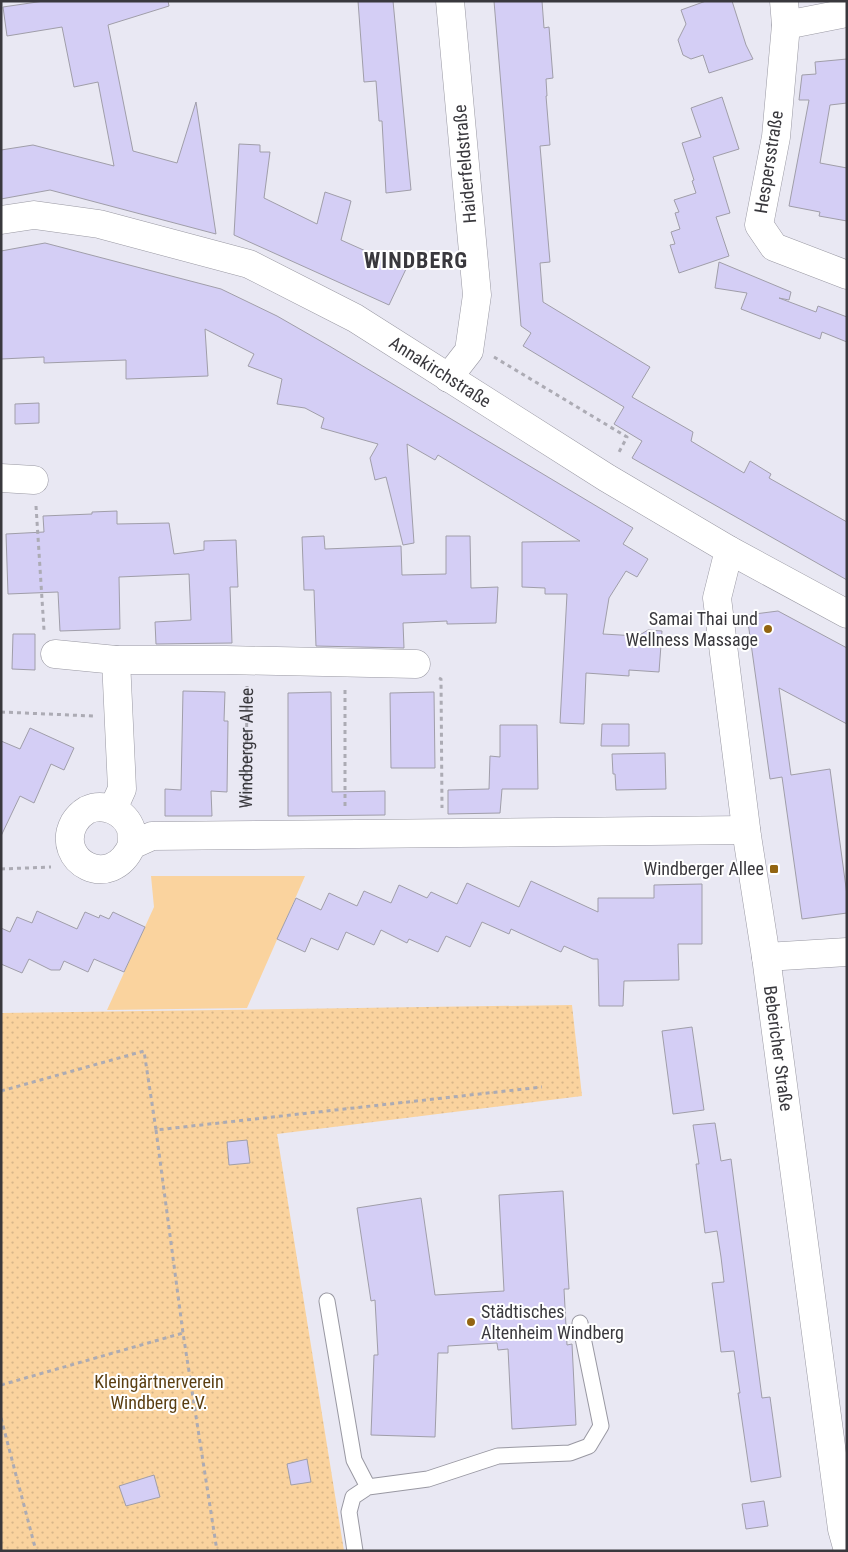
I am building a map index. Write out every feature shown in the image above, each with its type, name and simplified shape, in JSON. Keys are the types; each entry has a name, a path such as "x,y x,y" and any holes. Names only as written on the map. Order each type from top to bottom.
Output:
{"street":[{"name":"Haiderfeldstraße","path":"448,378 469,351 477,295 450,1"},
{"name":"Hespersstraße","path":"847,13 785,13 776,137 759,226 774,247 847,275"},
{"name":"Annakirchstraße","path":"1,220 34,215 99,224 249,264 355,318 607,478 729,550 847,614"},
{"path":"1,478 34,480"},
{"name":"Bebericher Straße","path":"729,550 716,598 746,830 766,957 840,1519 847,1547"},
{"path":"56,654 116,660 247,660 416,664"},
{"path":"113,810 122,789 116,660"},
{"path":"100,807 113,810 124,818 128,824 131,830 132,845 127,856 118,864 107,869 95,869 84,865 74,855 70,843 71,830 77,818 87,810 100,807"},
{"path":"132,845 152,836 746,830"},
{"path":"766,957 847,952"}],"lane":[{"path":"327,1301 354,1460 368,1487"},
{"path":"355,1551 350,1512 353,1496 368,1487 428,1479 498,1456 570,1453 589,1446 601,1426 580,1323"}],"path":[{"path":"470,342 627,437 607,478"},
{"path":"34,480 45,641 56,654"},
{"name":"Windberger Allee","path":"246,835 247,660"},
{"path":"344,662 345,834"},
{"path":"416,664 441,679 442,833"},
{"path":"1,712 119,717"},
{"path":"1,869 84,865"},
{"path":"1,1092 144,1051 183,1333 217,1551"},
{"path":"156,1130 542,1087"},
{"path":"1,1385 183,1333"},
{"path":"1,1418 36,1551"}],"green space":[{"path":"151,876 305,876 247,1008 107,1010 154,907"},
{"name":"Kleingärtnerverein Windberg e.V.","path":"572,1005 582,1096 277,1134 344,1551 1,1551 1,1013"}],"building":[{"path":"44,1 168,1 169,6 108,25 133,151 177,163 196,102 216,234 50,190 1,199 1,150 33,145 114,166 98,82 74,87 62,27 7,36 3,7"},
{"path":"358,1 393,1 411,190 386,193 382,121 379,121 376,81 364,82"},
{"path":"494,1 542,1 544,28 549,27 553,78 546,79 546,96 550,145 540,146 550,262 540,263 543,302 650,367 632,397 693,432 691,441 744,473 750,461 771,474 769,478 847,522 847,580 632,458 642,441 614,424 624,407 523,346 531,333 521,326"},
{"path":"706,1 732,1 746,45 753,59 709,73 703,55 691,59 683,55 678,40 686,24 681,10"},
{"path":"847,59 847,103 830,105 820,163 847,168 847,221 819,216 820,212 789,206 809,100 799,100 802,75 816,74 815,62"},
{"path":"722,97 739,149 713,157 730,213 716,217 729,256 679,273 670,245 675,244 671,232 680,229 675,213 679,212 674,200 696,193 692,181 694,180 682,143 701,137 691,108"},
{"path":"239,144 260,145 260,152 270,152 264,198 317,224 325,192 351,201 341,240 406,269 389,305 234,235"},
{"path":"45,243 221,289 277,316 633,528 623,544 648,559 637,577 626,571 609,598 603,634 638,636 648,630 662,631 659,672 629,670 629,676 586,673 584,724 560,723 567,594 545,594 545,588 522,587 522,542 580,541 438,455 435,460 407,444 414,543 403,545 386,477 375,480 370,458 378,444 321,428 324,418 305,408 277,404 282,379 248,366 254,354 205,329 208,376 126,379 126,360 44,363 44,357 1,359 1,251"},
{"path":"719,262 791,292 789,300 779,298 816,312 818,306 847,317 847,342 822,332 820,339 741,309 747,293 715,288"},
{"path":"39,403 39,423 15,424 15,404"},
{"path":"117,511 117,524 169,523 174,554 204,550 204,541 236,540 238,587 230,587 232,643 156,644 155,622 191,620 189,574 119,577 120,629 60,631 58,592 8,594 6,534 44,532 43,516"},
{"path":"324,536 325,549 401,546 402,575 446,574 446,536 470,536 471,588 498,587 496,623 447,624 447,621 403,623 404,648 316,646 314,590 304,590 302,537"},
{"path":"778,611 847,648 847,724 779,688 791,775 830,769 847,895 847,913 802,919 782,777 770,779 747,615"},
{"path":"13,634 35,634 35,670 12,669"},
{"path":"183,691 225,692 224,721 228,721 227,792 211,791 212,816 165,816 165,789 181,790"},
{"path":"331,692 332,792 385,791 385,815 288,816 288,693"},
{"path":"434,692 435,768 391,768 390,693"},
{"path":"602,724 629,724 629,746 601,746"},
{"path":"500,725 537,725 538,789 502,789 500,813 448,814 448,790 489,789 490,756 500,757"},
{"path":"30,728 74,748 64,770 51,764 34,803 20,796 1,836 1,741 20,749"},
{"path":"665,753 666,789 616,790 612,754"},
{"path":"531,881 598,912 598,898 654,898 654,885 702,884 702,944 678,944 679,980 624,981 623,1006 599,1006 598,959 593,959 564,946 561,952 511,929 509,934 482,922 470,947 446,936 438,952 409,939 407,943 381,930 374,945 346,932 338,950 311,938 305,952 277,939 296,898 321,910 329,893 357,906 364,891 391,903 399,885 427,898 431,892 457,904 467,883 519,907"},
{"path":"37,911 77,929 85,912 99,918 100,915 109,919 113,912 145,927 124,972 94,959 88,972 64,961 60,970 51,970 29,959 22,973 1,964 1,928 10,932 17,917 32,923"},
{"path":"692,1027 704,1110 673,1114 662,1031"},
{"path":"715,1123 721,1161 731,1159 762,1398 770,1397 781,1477 751,1482 734,1351 721,1352 712,1283 724,1282 717,1231 705,1233 696,1164 699,1164 693,1125"},
{"path":"247,1140 250,1163 229,1165 227,1142"},
{"name":"Städtisches Altenheim Windberg","path":"563,1191 569,1289 564,1289 567,1345 572,1344 576,1425 512,1429 508,1349 498,1350 497,1343 448,1346 448,1353 438,1353 435,1437 371,1435 374,1355 378,1355 375,1300 371,1301 357,1208 421,1198 435,1295 504,1291 499,1195"},
{"path":"307,1459 311,1482 291,1485 287,1464"},
{"path":"154,1475 160,1497 126,1506 119,1486"},
{"path":"764,1501 768,1526 746,1529 742,1504"}],"place":[{"name":"Samai Thai und Wellness Massage","path":"768,629"},
{"name":"Windberger Allee","path":"774,869"},
{"name":"Städtisches Altenheim Windberg","path":"471,1322"}],"district":[{"name":"WINDBERG","path":"416,260"}]}
